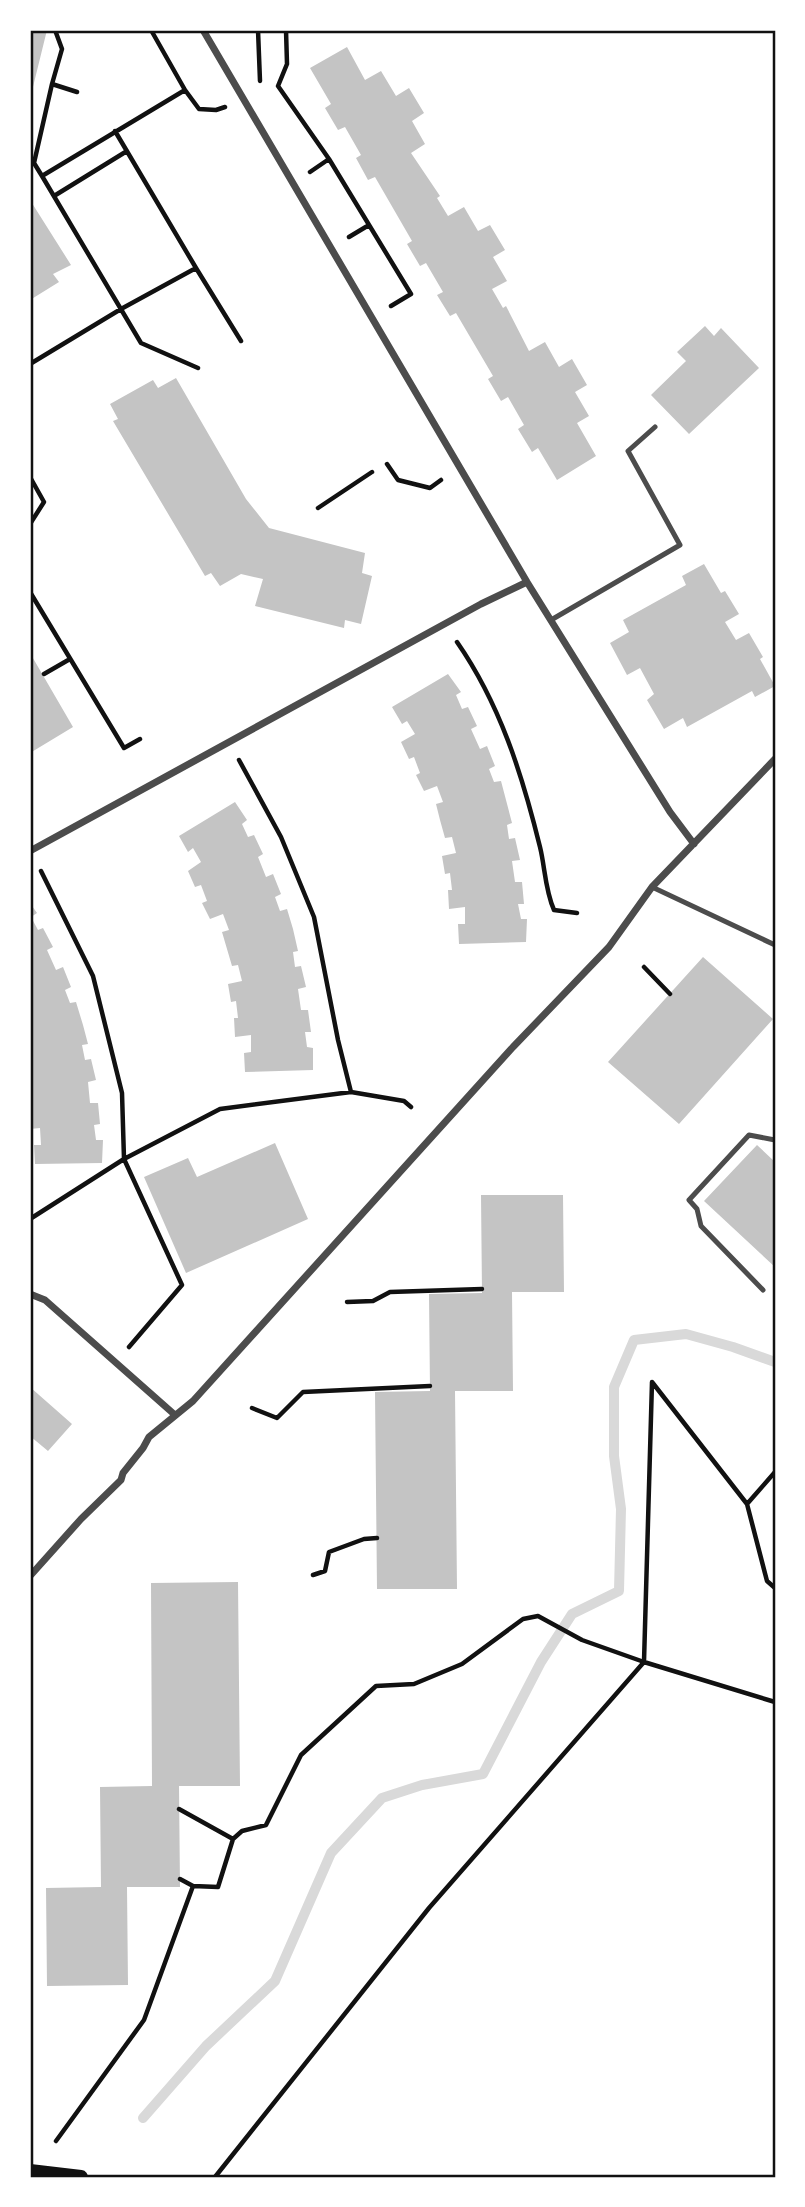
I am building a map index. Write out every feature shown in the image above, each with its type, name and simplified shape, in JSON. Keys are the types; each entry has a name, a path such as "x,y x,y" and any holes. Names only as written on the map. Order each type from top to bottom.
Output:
{"main road":[{"path":"30,2171 81,2177"}],"street":[{"path":"203,30 527,582 670,812 694,844"},
{"path":"30,851 527,582"},
{"path":"30,1576 81,1519 121,1480 123,1473 144,1448 149,1437 193,1401 513,1047 609,947 652,887 775,759"},
{"path":"30,1294 45,1300 175,1415"}],"lane":[{"path":"551,620 680,545 628,451 655,427"},
{"path":"652,887 775,945"},
{"path":"763,1290 701,1226 697,1209 688,1200 749,1135 775,1140"}],"path":[{"path":"55,30 62,49 34,163 141,343 198,368"},
{"path":"151,30 185,90 200,109 216,110 226,107"},
{"path":"258,30 260,88"},
{"path":"286,30 287,64 278,86 329,159 411,294 390,306"},
{"path":"52,85 77,92"},
{"path":"43,176 185,90"},
{"path":"116,131 242,341"},
{"path":"54,196 127,152"},
{"path":"309,172 329,159"},
{"path":"349,237 369,225"},
{"path":"30,364 121,309 197,268"},
{"path":"387,464 398,480 430,488 444,478"},
{"path":"318,508 372,472"},
{"path":"30,477 44,502 30,524"},
{"path":"30,592 124,748 140,739"},
{"path":"445,624 491,702 513,749 541,850 549,901 554,910 576,913"},
{"path":"44,674 70,659"},
{"path":"229,741 281,837 314,917 351,1092"},
{"path":"35,861 93,976 122,1093 124,1159 182,1285 116,1362"},
{"path":"643,967 670,993"},
{"path":"30,1210 32,1217 124,1159 220,1109 351,1092 404,1101 411,1107"},
{"path":"348,1302 373,1301 390,1292 482,1289"},
{"path":"215,2177 429,1908 644,1662 652,1382 747,1504 766,1581 775,1588"},
{"path":"253,1408 277,1418 303,1392 430,1386"},
{"path":"747,1504 775,1472"},
{"path":"313,1575 326,1571 329,1552 365,1539 377,1538"},
{"path":"180,1879 193,1886 218,1887 233,1839 242,1831 266,1825 301,1755 376,1686 414,1684 462,1664 523,1619 538,1616 582,1640 775,1702"},
{"path":"180,1809 233,1839"},
{"path":"56,2141 144,2020 193,1886"}],"building":[{"path":"30,30 47,30 31,95 30,94"},
{"path":"347,47 365,80 381,71 396,96 409,88 424,113 412,121 425,144 411,153 440,196 437,198 448,216 464,207 478,231 490,225 505,250 493,257 507,281 492,289 503,308 506,306 529,351 545,342 559,367 572,359 587,385 575,392 589,416 577,423 596,456 557,480 538,448 532,452 518,429 524,425 508,397 501,401 488,379 493,376 456,313 450,316 437,295 443,292 426,263 420,266 407,244 412,241 375,177 368,180 356,158 361,155 345,127 338,130 325,108 331,104 310,68"},
{"path":"30,200 71,265 53,274 59,282 30,300"},
{"path":"705,326 714,336 721,328 759,368 689,434 651,395 686,361 677,352"},
{"path":"176,378 246,499 269,528 365,553 362,573 372,576 361,624 345,620 344,628 255,606 263,579 241,574 220,586 211,573 205,576 113,421 118,419 110,404 153,380 158,388"},
{"path":"704,564 721,593 725,591 739,614 725,622 736,640 749,633 775,686 755,697 752,691 687,727 683,718 664,729 647,700 654,694 640,668 627,675 610,643 629,632 623,620 686,585 682,576"},
{"path":"30,653 73,727 30,753"},
{"path":"448,674 461,692 456,695 462,709 468,707 477,726 471,729 480,749 487,746 495,766 489,769 494,782 501,781 512,823 507,825 509,839 515,838 520,860 512,861 515,882 522,882 524,904 518,904 521,919 527,919 526,942 459,944 458,924 465,924 465,907 449,909 448,890 452,890 450,873 445,874 442,856 456,853 452,837 445,838 440,820 436,804 443,802 437,786 424,791 416,775 420,773 414,757 409,759 401,742 415,734 407,721 402,724 392,707"},
{"path":"235,802 247,820 242,824 248,837 254,835 263,854 258,857 266,877 273,874 281,894 275,897 280,911 287,909 293,929 298,951 293,952 295,967 301,966 306,987 298,989 301,1010 308,1010 311,1032 305,1032 307,1047 313,1048 313,1070 245,1072 244,1053 251,1052 251,1035 235,1037 234,1018 238,1018 236,1001 231,1002 228,984 242,981 238,965 232,966 222,932 229,930 223,914 210,919 202,903 207,901 201,885 195,887 188,871 201,862 193,848 188,852 179,836"},
{"path":"30,903 37,913 31,917 38,930 43,928 53,947 47,950 56,970 63,967 71,987 65,990 70,1003 76,1002 83,1025 88,1044 82,1045 85,1060 91,1059 96,1080 88,1082 90,1103 98,1103 100,1124 94,1125 96,1140 103,1140 102,1163 35,1164 34,1145 41,1145 40,1128 30,1129"},
{"path":"703,957 773,1019 679,1124 608,1062"},
{"path":"275,1143 308,1219 186,1273 144,1177 188,1158 197,1177"},
{"path":"757,1145 775,1162 775,1267 704,1201"},
{"path":"481,1195 563,1195 564,1292 512,1292 513,1391 455,1391 457,1589 377,1589 375,1392 430,1391 429,1294 482,1293"},
{"path":"30,1387 72,1424 48,1451 30,1436"},
{"path":"238,1582 240,1786 179,1786 180,1887 127,1887 128,1985 47,1986 46,1888 101,1887 100,1787 152,1786 151,1583"}],"waterway":[{"path":"143,2118 206,2046 275,1981 331,1853 382,1798 422,1785 483,1774 541,1662 572,1614 619,1591 621,1509 614,1456 614,1387 634,1340 686,1334 775,1362"}]}
